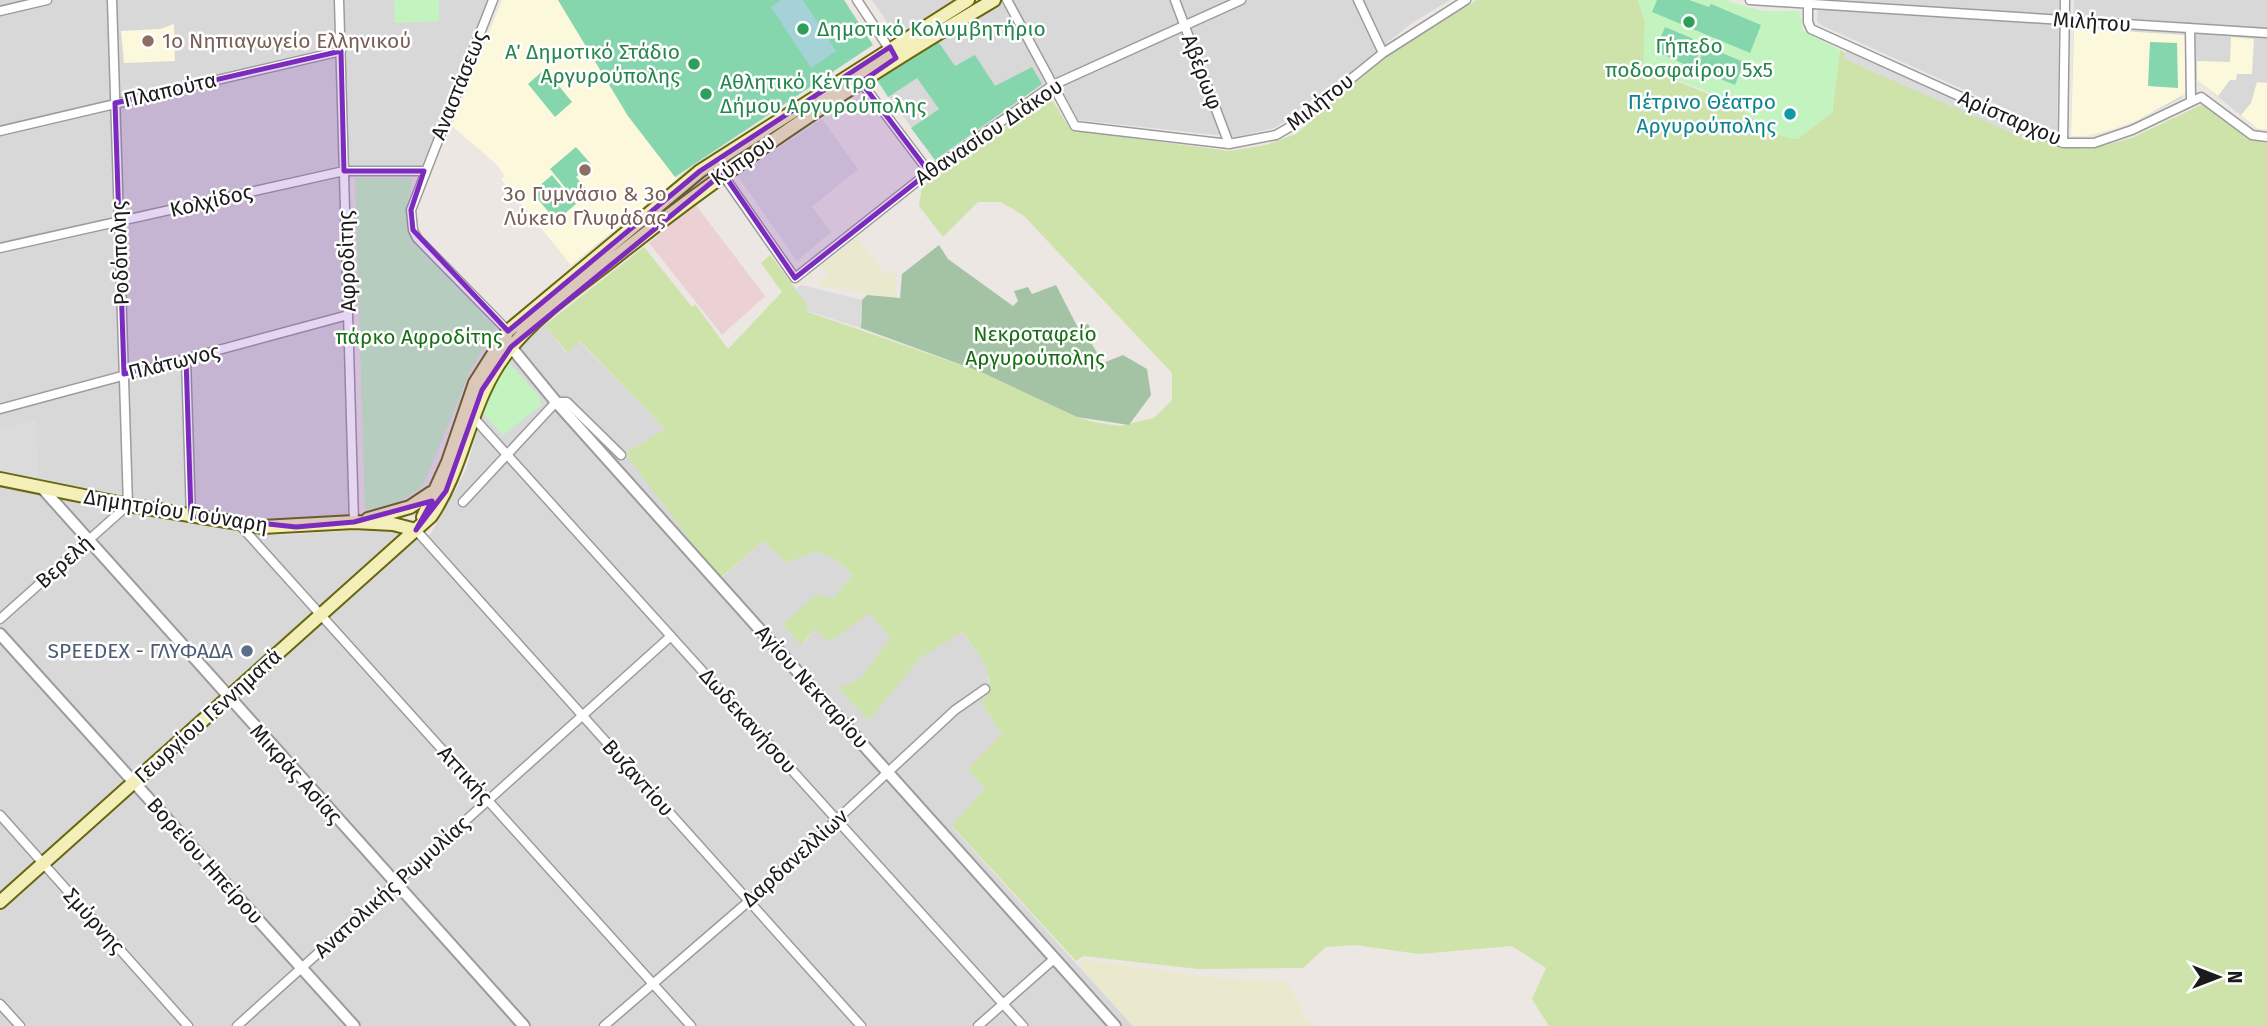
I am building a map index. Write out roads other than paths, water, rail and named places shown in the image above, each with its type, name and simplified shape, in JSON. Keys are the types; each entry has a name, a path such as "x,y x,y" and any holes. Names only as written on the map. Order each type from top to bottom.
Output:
{"main road":[{"name":"Κύπρου","path":"511,347 539,320 723,173 860,82 893,53 968,0"},
{"name":"Κύπρου","path":"508,331 600,252 714,162 893,53 994,0"},
{"name":"Γεωργίου Γεννηματά","path":"416,530 434,491 475,383 508,331"},
{"name":"Γεωργίου Γεννηματά","path":"0,902 431,516 454,474 487,381 511,347"},
{"name":"Δημητρίου Γούναρη","path":"0,479 239,524 283,528 354,522"},
{"path":"354,522 410,507 434,491"},
{"path":"354,522 393,524 416,530"}],"street":[{"path":"0,11 47,0"},
{"name":"Ροδόπολης","path":"112,0 128,505"},
{"name":"Αφροδίτης","path":"339,0 354,522"},
{"name":"Αναστάσεως","path":"424,170 493,0"},
{"path":"857,0 893,53"},
{"path":"1007,0 1052,85"},
{"name":"Αβέρωφ","path":"1175,0 1229,144"},
{"name":"Αθανασίου Διάκου","path":"723,173 795,278 929,172 1052,85 1241,0"},
{"path":"1358,0 1382,53"},
{"name":"Μιλήτου","path":"1052,85 1075,126 1229,144 1266,138 1287,130 1382,53 1466,0"},
{"name":"Μιλήτου","path":"1750,0 2267,33"},
{"path":"2063,143 2065,0"},
{"name":"Αρίσταρχου","path":"1808,2 1808,22 1811,29 2063,143 2094,143 2126,132 2191,99"},
{"path":"2190,28 2191,99 2201,97 2209,100 2252,135 2267,137"},
{"name":"Πλαπούτα","path":"0,131 341,51"},
{"path":"860,82 929,172"},
{"path":"714,162 723,173"},
{"path":"424,170 411,210 412,230 459,284 508,331 511,347"},
{"name":"Κολχίδος","path":"0,248 344,171 424,170"},
{"name":"Πλάτωνος","path":"0,410 348,314"},
{"name":"Αγίου Νεκταρίου","path":"511,347 556,402 1115,1026"},
{"path":"186,359 191,516"},
{"path":"463,502 556,402 567,402 621,455"},
{"name":"Δωδεκανήσου","path":"473,417 1023,1026"},
{"name":"Μικράς Ασίας","path":"43,489 523,1026"},
{"name":"Βερελή","path":"0,620 128,505"},
{"name":"Αττικής","path":"239,524 691,1026"},
{"name":"Βυζαντίου","path":"416,530 861,1026"},
{"name":"Βορείου Ηπείρου","path":"0,634 354,1026"},
{"name":"Ανατολικής Ρωμυλίας","path":"237,1026 671,636"},
{"name":"Δαρδανελλίων","path":"604,1026 749,901 955,710 985,689"},
{"name":"Σμύρνης","path":"0,815 188,1026"},
{"path":"978,1026 1054,959"},
{"path":"0,1004 20,1026"}],"water":[{"name":"Δημοτικό Κολυμβητήριο","path":"781,0 803,0 836,51 811,68 771,7"}],"place":[{"name":"Γήπεδο ποδοσφαίρου 5x5","path":"1689,22"},
{"name":"Δημοτικό Κολυμβητήριο","path":"803,29"},
{"name":"1ο Νηπιαγωγείο Ελληνικού","path":"148,41"},
{"name":"Α΄ Δημοτικό Στάδιο Αργυρούπολης","path":"694,64"},
{"name":"Αθλητικό Κέντρο Δήμου Αργυρούπολης","path":"706,94"},
{"name":"Πέτρινο Θέατρο Αργυρούπολης","path":"1790,114"},
{"name":"3ο Γυμνάσιο & 3ο Λύκειο Γλυφάδας","path":"585,170"},
{"name":"SPEEDEX - ΓΛΥΦΑΔΑ","path":"247,651"}],"park label":[{"name":"πάρκο Αφροδίτης","path":"419,337"},
{"name":"Νεκροταφείο Αργυρούπολης","path":"1035,346"}]}
